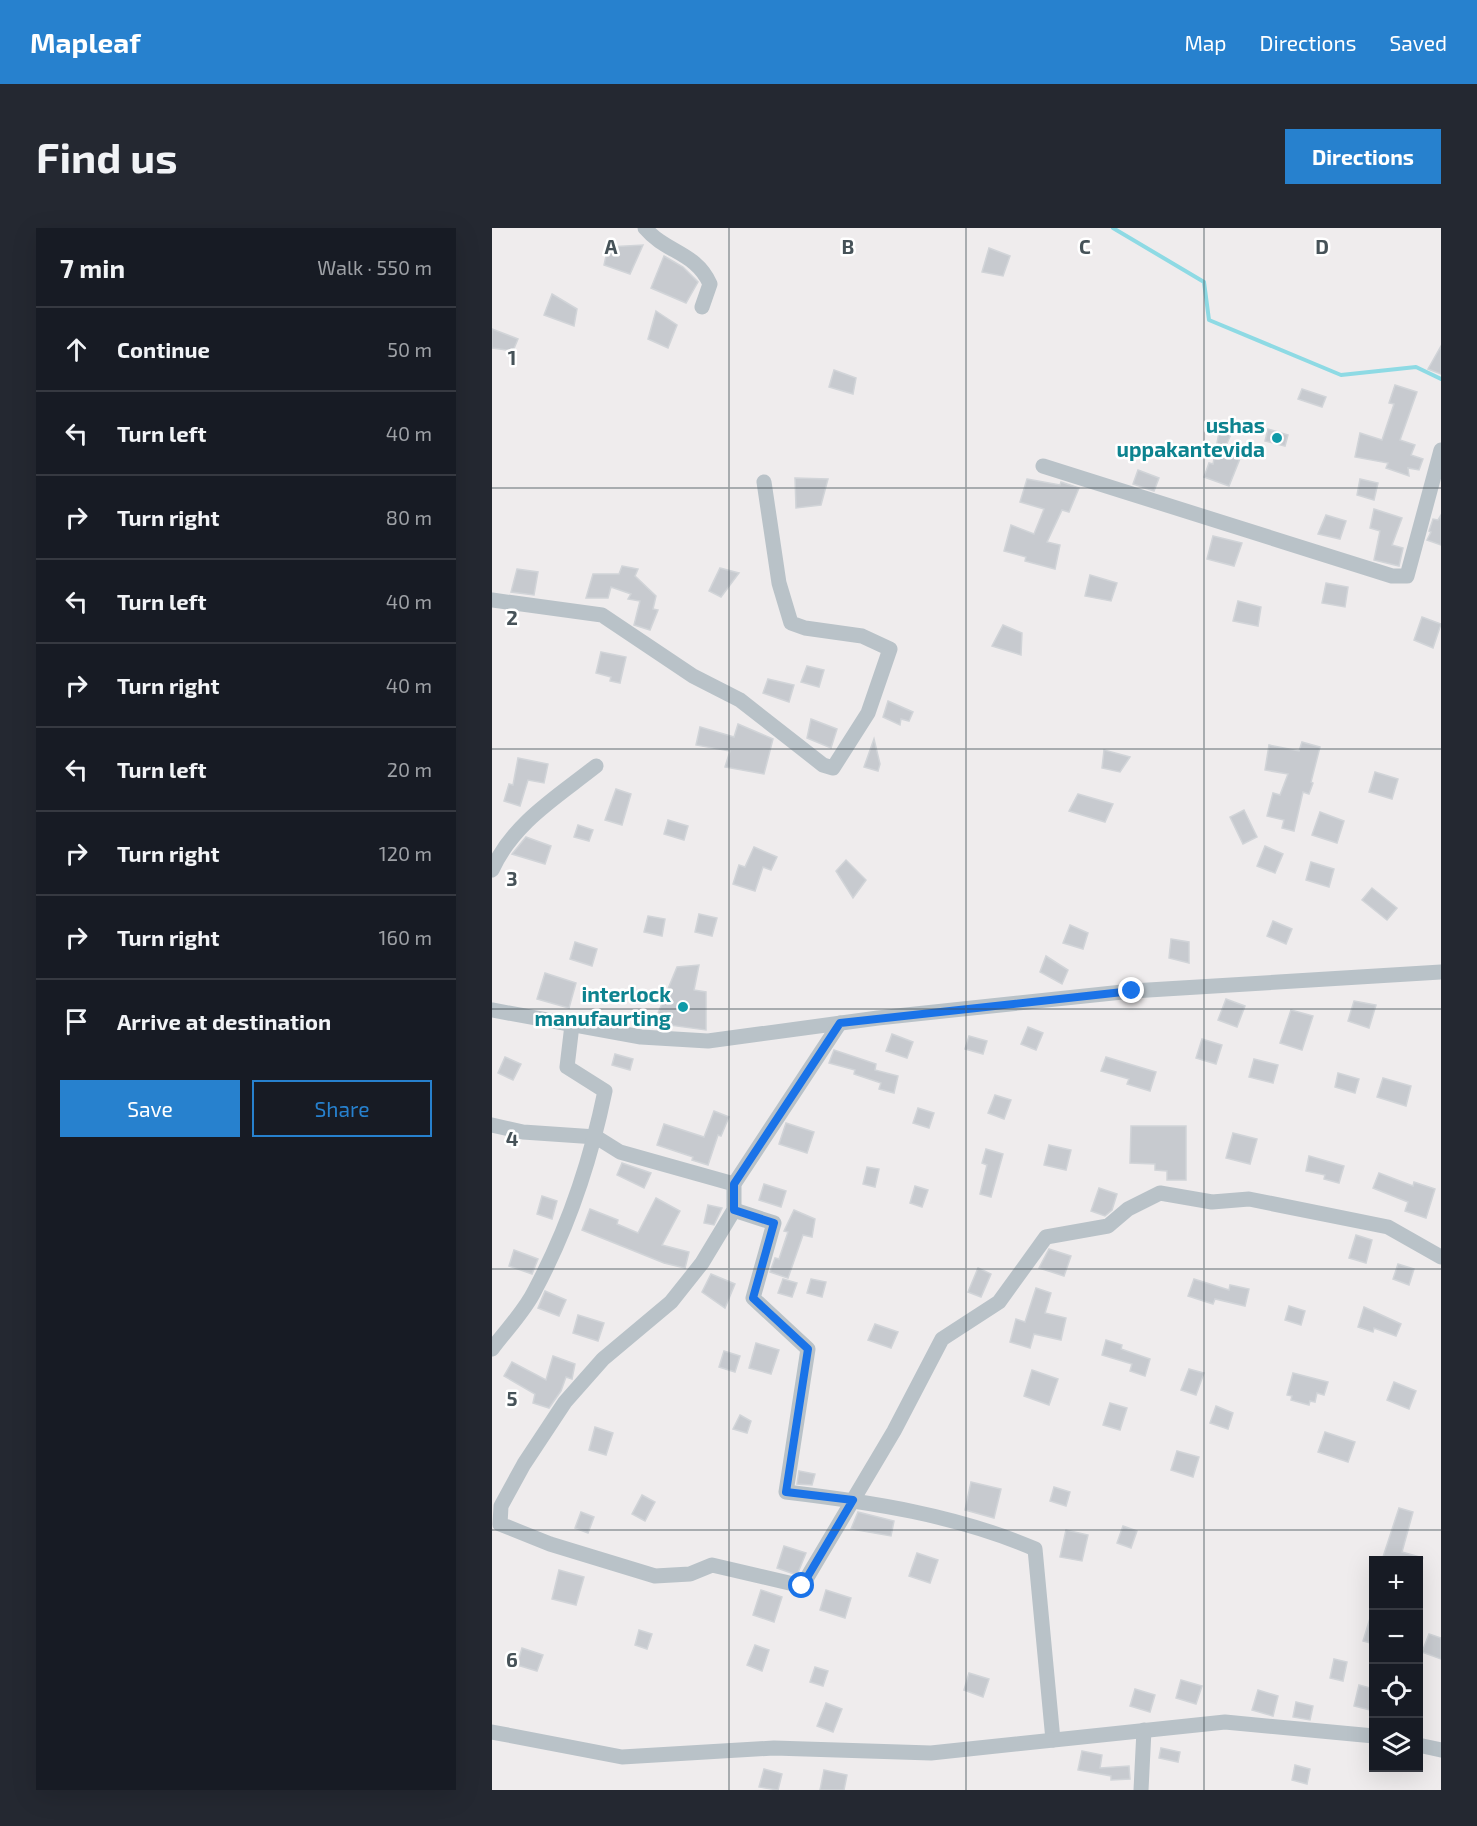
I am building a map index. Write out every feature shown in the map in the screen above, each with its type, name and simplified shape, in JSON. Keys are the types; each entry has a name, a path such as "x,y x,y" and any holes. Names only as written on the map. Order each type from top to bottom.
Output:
{"street":[{"path":"645,228 652,237 703,268 710,284 702,307"},
{"path":"1043,466 1392,576 1407,576 1441,450"},
{"path":"492,600 602,615 693,676 740,700 823,765 833,768 868,713 890,649 862,636 806,628 791,622 779,583 764,482"},
{"path":"492,870 501,850 522,824 596,766"},
{"path":"492,1010 641,1037 708,1041 840,1023 1132,991 1441,972"},
{"path":"840,1023 734,1184 734,1210 702,1263 671,1302 603,1359 565,1402 524,1464 501,1506 500,1524 550,1544 655,1576 690,1574 712,1565 802,1586 894,1431 942,1339 999,1302 1046,1237 1108,1226 1128,1209 1160,1193 1212,1202 1249,1199 1388,1227 1441,1257"},
{"path":"492,1349 535,1291 577,1193 596,1137 605,1091 567,1067 572,1025"},
{"path":"492,1125 523,1132 596,1137 620,1152 734,1184"},
{"path":"734,1210 774,1223 753,1298 808,1349 786,1492 853,1500 994,1532 1035,1549 1053,1740"},
{"path":"492,1732 622,1757 774,1748 931,1753 1225,1722 1369,1736"},
{"path":"1141,1790 1144,1730"},
{"path":"1423,1746 1441,1750"}],"building":[{"path":"643,245 630,274 604,265 608,247"},
{"path":"989,248 1010,256 1003,276 982,272"},
{"path":"664,256 683,267 698,282 686,303 651,288"},
{"path":"552,294 577,309 574,326 544,315"},
{"path":"656,311 677,325 668,348 648,339"},
{"path":"492,329 518,339 513,351 492,348"},
{"path":"1441,346 1441,374 1428,369"},
{"path":"834,370 856,378 853,394 829,387"},
{"path":"1395,385 1417,392 1400,440 1415,445 1411,455 1423,459 1419,470 1408,468 1409,476 1386,468 1388,463 1355,457 1360,433 1382,440 1394,404 1389,403"},
{"path":"1302,389 1326,397 1322,407 1298,399"},
{"path":"1220,427 1232,432 1225,448 1243,451 1229,486 1204,477 1209,463 1213,464"},
{"name":"ushas uppakantevida","path":"1268,429 1288,435 1285,446 1265,441"},
{"path":"1138,470 1159,478 1154,491 1133,484"},
{"path":"795,478 828,479 821,505 796,508"},
{"path":"1027,479 1060,485 1061,482 1079,488 1069,512 1062,510 1047,542 1060,545 1055,569 1025,561 1026,557 1004,551 1011,525 1034,534 1044,509 1020,502"},
{"path":"1360,479 1378,483 1374,500 1357,495"},
{"path":"1374,509 1402,518 1392,545 1403,548 1399,566 1374,560 1380,531 1370,528"},
{"path":"1326,515 1346,521 1340,539 1318,534"},
{"path":"1441,515 1441,545 1427,540 1433,519 1438,520"},
{"path":"1213,536 1242,543 1234,566 1207,559"},
{"path":"622,566 638,569 635,576 656,596 653,609 658,610 650,630 634,625 640,601 628,599 631,594 611,587 608,598 586,598 593,574 619,574"},
{"path":"720,568 739,573 721,597 709,591"},
{"path":"517,569 538,572 534,595 511,592"},
{"path":"1090,575 1117,583 1111,601 1085,596"},
{"path":"1326,583 1348,587 1345,607 1322,603"},
{"path":"1238,601 1261,607 1258,626 1233,621"},
{"path":"1422,617 1441,624 1433,648 1414,640"},
{"path":"1003,625 1022,633 1021,655 992,646"},
{"path":"601,652 626,657 620,683 610,681 611,677 596,673"},
{"path":"807,666 824,670 819,687 801,682"},
{"path":"768,679 794,685 789,702 763,693"},
{"path":"888,701 913,712 909,721 901,719 900,725 883,717"},
{"path":"811,719 837,729 831,748 807,738"},
{"path":"738,724 773,739 764,774 725,767 730,751 696,745 700,727 734,737"},
{"path":"874,739 880,764 878,771 864,767"},
{"path":"1302,742 1320,747 1311,782 1313,783 1309,794 1303,792 1294,831 1282,828 1284,820 1267,816 1273,793 1280,795 1288,774 1265,770 1269,745 1299,751"},
{"path":"1104,750 1130,757 1120,772 1102,768"},
{"path":"518,758 548,764 544,783 528,780 520,806 504,801 509,784 513,785"},
{"path":"1375,772 1398,779 1392,799 1369,792"},
{"path":"616,789 631,794 622,825 605,820"},
{"path":"1078,794 1113,804 1105,822 1069,811"},
{"path":"1244,810 1257,837 1243,844 1230,817"},
{"path":"1320,812 1344,821 1337,843 1312,835"},
{"path":"668,820 688,826 684,840 664,834"},
{"path":"578,825 593,830 589,841 574,837"},
{"path":"526,837 551,846 545,864 512,854"},
{"path":"1265,846 1283,854 1275,873 1257,866"},
{"path":"754,847 777,857 771,870 763,867 755,891 733,884 739,865 745,867"},
{"path":"846,860 866,880 853,898 836,871"},
{"path":"1311,862 1334,869 1329,887 1306,880"},
{"path":"1372,888 1397,908 1387,920 1362,900"},
{"path":"699,914 717,918 712,936 695,932"},
{"path":"648,916 665,919 662,936 644,932"},
{"path":"1273,921 1292,929 1286,944 1267,936"},
{"path":"1070,925 1088,933 1083,949 1063,943"},
{"path":"1171,939 1189,942 1189,963 1169,958"},
{"path":"575,942 597,949 592,966 570,959"},
{"path":"1046,956 1068,970 1062,984 1040,972"},
{"name":"interlock manufaurting","path":"699,965 694,990 706,992 706,1030 654,1023 677,967"},
{"path":"545,973 576,983 569,1008 537,999"},
{"path":"1226,999 1245,1006 1237,1027 1218,1020"},
{"path":"1354,1001 1376,1005 1369,1028 1348,1021"},
{"path":"1291,1010 1313,1016 1302,1050 1280,1043"},
{"path":"1028,1027 1043,1033 1036,1050 1021,1044"},
{"path":"892,1034 913,1042 907,1058 886,1051"},
{"path":"969,1036 987,1041 983,1054 965,1049"},
{"path":"1202,1039 1222,1045 1216,1064 1196,1058"},
{"path":"834,1050 876,1064 875,1070 898,1076 894,1093 879,1089 881,1083 854,1074 855,1070 829,1063"},
{"path":"615,1054 633,1059 630,1070 612,1065"},
{"path":"505,1057 521,1064 513,1080 498,1073"},
{"path":"1106,1057 1156,1072 1150,1091 1127,1084 1129,1079 1101,1071"},
{"path":"1254,1059 1278,1065 1273,1083 1249,1077"},
{"path":"1338,1073 1359,1079 1355,1093 1335,1087"},
{"path":"1383,1078 1411,1086 1406,1106 1377,1097"},
{"path":"995,1095 1011,1100 1004,1119 988,1113"},
{"path":"918,1108 934,1113 929,1128 913,1123"},
{"path":"714,1111 729,1117 721,1136 718,1135 708,1165 692,1160 693,1157 657,1145 664,1124 704,1137"},
{"path":"786,1123 814,1132 807,1153 779,1144"},
{"path":"1131,1126 1186,1126 1186,1180 1167,1180 1167,1171 1155,1170 1155,1164 1130,1163"},
{"path":"1233,1133 1257,1139 1250,1164 1226,1158"},
{"path":"1049,1145 1071,1150 1066,1170 1044,1165"},
{"path":"986,1149 1003,1154 991,1197 980,1194 987,1165 982,1163"},
{"path":"1309,1156 1344,1166 1339,1183 1324,1179 1325,1175 1306,1171"},
{"path":"622,1163 651,1173 644,1188 617,1175"},
{"path":"867,1167 879,1169 875,1187 863,1184"},
{"path":"1379,1173 1413,1186 1414,1182 1435,1189 1426,1218 1405,1211 1408,1202 1373,1188"},
{"path":"764,1184 786,1191 781,1207 759,1200"},
{"path":"915,1186 928,1190 922,1207 910,1203"},
{"path":"1099,1188 1117,1194 1112,1210 1105,1216 1091,1211"},
{"path":"542,1196 557,1201 552,1219 537,1214"},
{"path":"656,1198 680,1211 662,1245 689,1252 685,1268 664,1263 582,1230 590,1209 618,1220 617,1224 638,1233"},
{"path":"708,1205 722,1208 714,1225 704,1223"},
{"path":"794,1210 815,1219 812,1237 803,1235 788,1278 770,1272 775,1258 779,1259 788,1232 784,1231"},
{"path":"1356,1235 1372,1240 1366,1263 1349,1258"},
{"path":"1049,1249 1071,1256 1064,1276 1039,1268"},
{"path":"514,1250 538,1259 532,1274 509,1266"},
{"path":"1398,1264 1414,1269 1409,1285 1393,1279"},
{"path":"978,1268 991,1274 981,1297 968,1292"},
{"path":"711,1274 735,1284 725,1308 702,1292"},
{"path":"783,1279 797,1283 792,1297 778,1293"},
{"path":"811,1279 826,1282 822,1297 807,1293"},
{"path":"1194,1279 1229,1290 1230,1285 1249,1289 1245,1306 1215,1299 1213,1304 1188,1296"},
{"path":"1036,1288 1051,1293 1045,1313 1066,1318 1061,1340 1034,1334 1030,1348 1010,1342 1016,1319 1025,1322"},
{"path":"545,1291 566,1300 559,1316 538,1308"},
{"path":"1289,1306 1305,1311 1301,1325 1285,1320"},
{"path":"1364,1307 1401,1324 1396,1336 1374,1328 1373,1332 1358,1327"},
{"path":"578,1315 604,1323 598,1341 573,1333"},
{"path":"875,1324 898,1332 891,1348 868,1340"},
{"path":"1106,1340 1122,1345 1121,1349 1150,1359 1145,1376 1130,1371 1132,1364 1102,1355"},
{"path":"756,1343 779,1350 771,1374 749,1368"},
{"path":"724,1351 740,1356 735,1372 719,1367"},
{"path":"553,1356 575,1364 572,1379 566,1377 561,1391 549,1408 533,1403 535,1394 504,1376 512,1362 546,1380"},
{"path":"1189,1369 1204,1373 1196,1395 1181,1390"},
{"path":"1032,1370 1058,1379 1049,1405 1024,1396"},
{"path":"1293,1373 1328,1382 1324,1395 1317,1393 1315,1402 1310,1401 1309,1405 1291,1400 1292,1396 1287,1395"},
{"path":"1394,1382 1416,1391 1409,1409 1387,1400"},
{"path":"1110,1403 1127,1408 1120,1430 1103,1425"},
{"path":"1216,1406 1233,1413 1228,1429 1210,1423"},
{"path":"740,1415 751,1421 747,1433 733,1429"},
{"path":"595,1427 613,1433 606,1455 589,1450"},
{"path":"1325,1432 1355,1442 1348,1462 1318,1452"},
{"path":"1177,1451 1199,1457 1193,1477 1171,1470"},
{"path":"799,1471 815,1474 812,1485 797,1484"},
{"path":"971,1482 1001,1489 994,1518 965,1510"},
{"path":"1054,1487 1070,1492 1066,1506 1050,1501"},
{"path":"642,1495 655,1502 645,1521 632,1514"},
{"path":"1399,1508 1413,1512 1402,1552 1416,1556 1383,1556"},
{"path":"581,1512 594,1517 588,1533 575,1528"},
{"path":"858,1512 894,1521 891,1536 851,1529"},
{"path":"1123,1526 1137,1531 1131,1548 1117,1543"},
{"path":"1066,1530 1088,1535 1082,1561 1060,1557"},
{"path":"784,1546 806,1553 797,1575 777,1568"},
{"path":"917,1553 938,1560 930,1583 909,1576"},
{"path":"559,1570 584,1577 576,1605 552,1599"},
{"path":"761,1590 782,1597 774,1622 753,1615"},
{"path":"826,1590 851,1598 845,1618 820,1610"},
{"path":"1369,1622 1369,1643 1363,1641"},
{"path":"639,1630 652,1634 647,1649 635,1645"},
{"path":"1429,1634 1441,1638 1441,1659 1423,1652"},
{"path":"755,1645 769,1650 762,1671 747,1665"},
{"path":"522,1648 543,1655 537,1671 517,1665"},
{"path":"1334,1659 1347,1662 1343,1681 1330,1678"},
{"path":"815,1667 828,1671 823,1686 810,1682"},
{"path":"969,1673 989,1679 983,1697 964,1690"},
{"path":"1181,1680 1202,1686 1196,1704 1176,1698"},
{"path":"1359,1685 1369,1688 1369,1710 1354,1706"},
{"path":"1135,1689 1155,1695 1150,1712 1130,1706"},
{"path":"1258,1690 1278,1696 1273,1716 1252,1710"},
{"path":"1296,1702 1313,1706 1310,1720 1293,1717"},
{"path":"826,1703 842,1709 833,1732 817,1726"},
{"path":"1161,1748 1180,1752 1178,1762 1159,1758"},
{"path":"1082,1751 1102,1755 1100,1768 1129,1766 1130,1779 1111,1780 1111,1776 1078,1770"},
{"path":"1295,1765 1310,1769 1307,1784 1292,1780"},
{"path":"764,1769 782,1774 778,1790 759,1787"},
{"path":"824,1770 847,1775 844,1790 820,1790"}],"waterway":[{"path":"1113,228 1204,282 1209,320 1341,375 1416,367 1441,379"}],"place":[{"name":"ushas uppakantevida","path":"1277,438"},
{"name":"interlock manufaurting","path":"683,1007"}],"route":[{"path":"802,1586 853,1500 786,1492 808,1349 753,1298 774,1223 734,1210 734,1184 840,1023 1132,991"}]}
